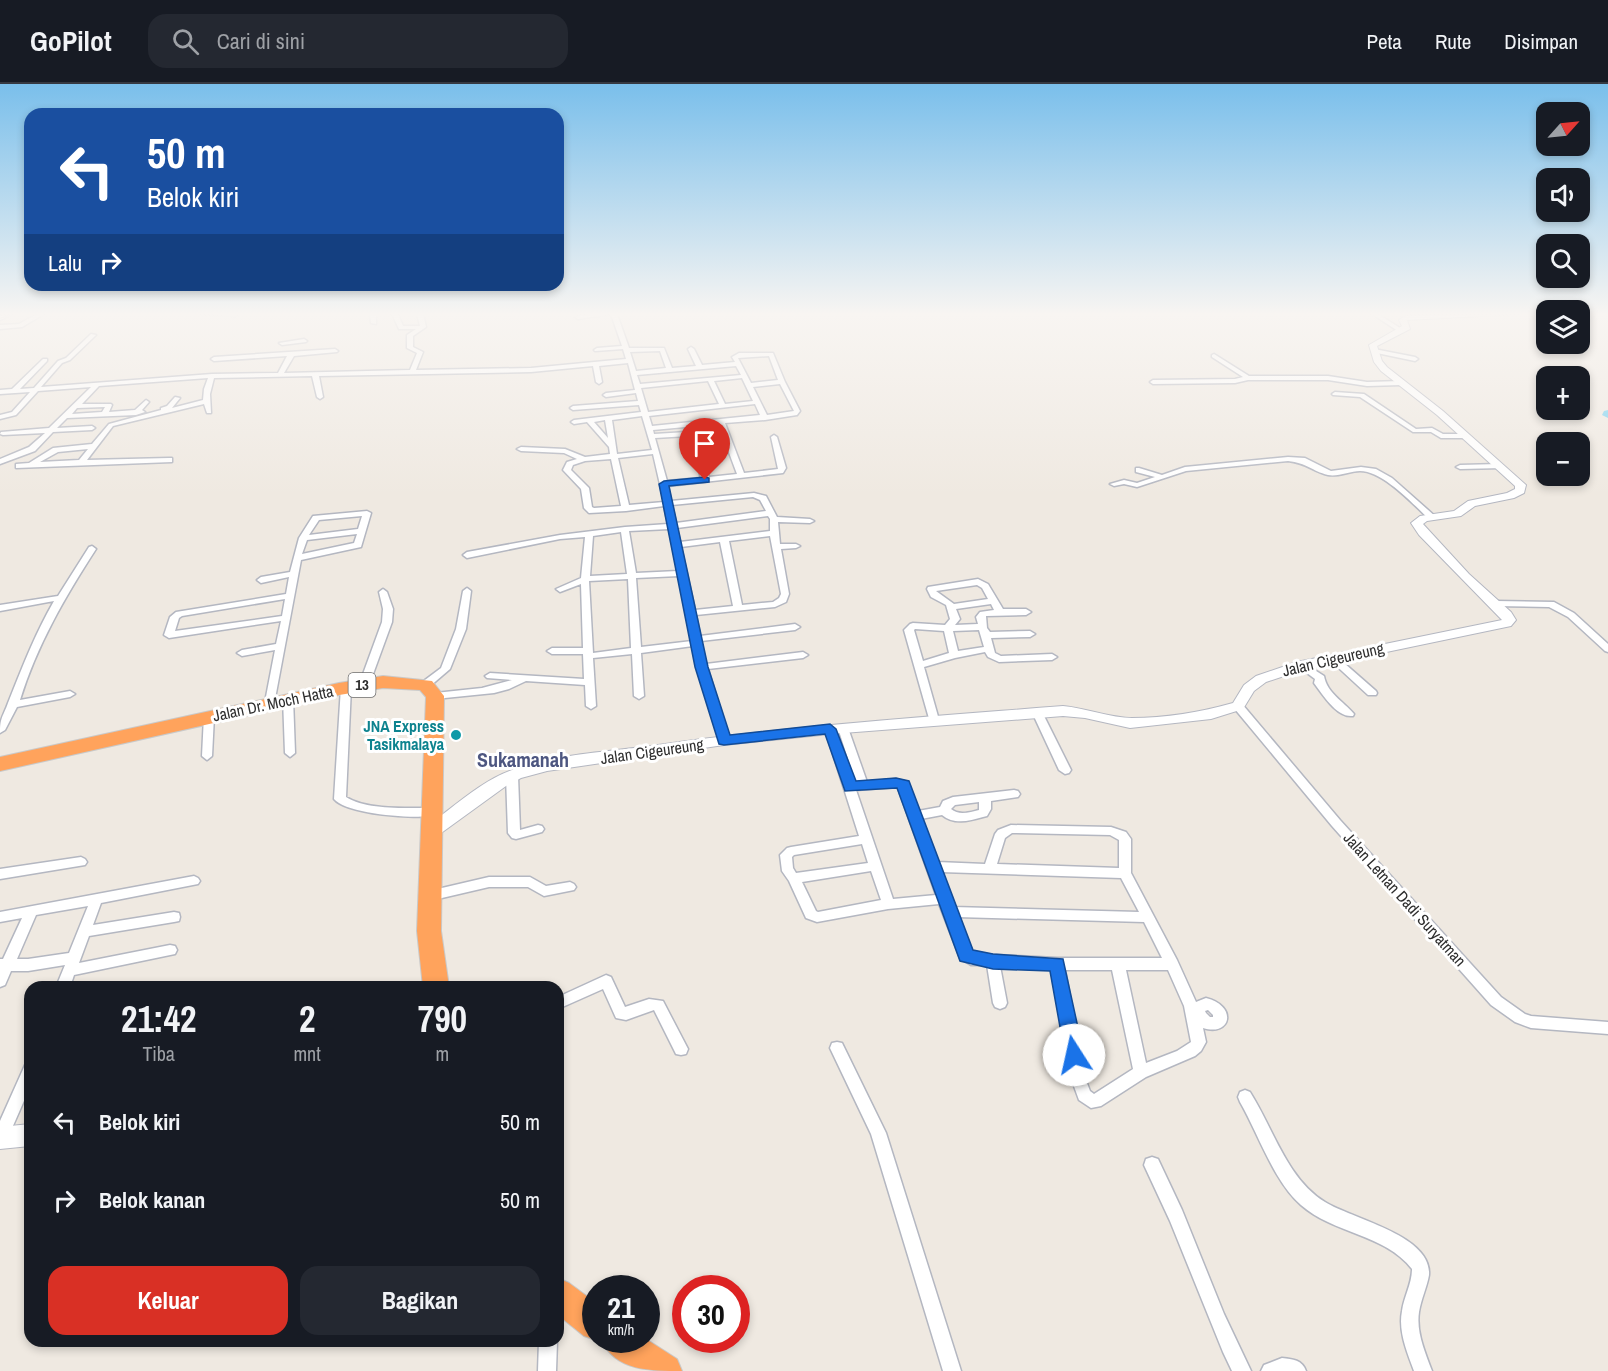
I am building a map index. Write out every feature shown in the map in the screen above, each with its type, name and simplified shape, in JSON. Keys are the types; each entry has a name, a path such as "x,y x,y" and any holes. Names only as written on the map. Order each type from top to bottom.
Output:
{"highway":[{"name":"Jalan Dr. Moch Hatta","path":"0,764 279,700 355,686 402,682 430,690"},
{"path":"430,690 429,931 435,981"},
{"path":"564,1299 582,1313"},
{"path":"638,1353 665,1371"}],"street":[{"path":"14,391 31,374"},
{"path":"0,417 14,414 50,374"},
{"path":"0,392 212,376 296,374"},
{"path":"315,374 320,397"},
{"path":"598,374 599,382"},
{"path":"634,374 664,484 702,667 724,740"},
{"path":"650,432 797,412 779,374"},
{"path":"1242,374 1248,378"},
{"path":"1391,374 1519,482 1521,491 1510,496 1472,503 1457,514 1420,519 1417,525 1465,577 1496,604 1551,604 1571,615 1608,649"},
{"path":"210,412 206,401 212,376"},
{"path":"606,395 745,376 765,418"},
{"path":"1153,382 1235,381 1248,378 1328,378 1367,384 1401,383"},
{"path":"710,379 723,406"},
{"path":"750,385 782,382"},
{"path":"0,462 32,449 98,384"},
{"path":"639,390 697,387"},
{"path":"1335,394 1362,395 1415,431 1432,430 1441,436 1465,436"},
{"path":"68,416 167,408 177,398"},
{"path":"81,462 114,424 206,401"},
{"path":"136,412 146,402"},
{"path":"574,422 758,402"},
{"path":"573,408 641,403"},
{"path":"77,406 109,405 104,414"},
{"path":"676,411 686,428 705,480"},
{"path":"608,418 626,509"},
{"path":"589,420 612,446"},
{"path":"721,422 742,476"},
{"path":"3,433 92,428"},
{"path":"650,432 686,428"},
{"path":"664,484 782,470 774,437"},
{"path":"31,465 56,450 94,446"},
{"path":"521,449 565,451 581,460"},
{"path":"656,452 581,460 570,464 567,470 586,490 588,508 596,511 754,495 764,498 773,516 783,600 775,604 691,613"},
{"path":"1114,484 1124,482 1137,485 1185,469 1298,459 1328,472 1365,469 1377,472 1402,490 1432,517"},
{"path":"19,466 169,460"},
{"path":"581,460 583,485"},
{"path":"1460,467 1499,466"},
{"path":"1138,470 1162,477"},
{"path":"290,753 279,700 280,646 297,558 303,538 316,518 367,512 357,546 297,558"},
{"path":"467,555 566,536 625,529 773,516 810,521"},
{"path":"625,529 632,576 639,696"},
{"path":"303,538 361,531"},
{"path":"676,545 774,533"},
{"path":"589,534 585,579 591,706"},
{"path":"724,539 738,608"},
{"path":"777,547 796,546"},
{"path":"0,730 13,704 30,654 59,598 92,549"},
{"path":"560,589 585,579 682,573"},
{"path":"261,580 294,574"},
{"path":"948,628 955,619 951,607 948,602 934,595 931,589 978,582 985,586 1000,612"},
{"path":"430,690 445,669 460,629 467,591"},
{"path":"382,592 388,609 387,622 355,686 340,799 347,804 390,811 431,822"},
{"path":"285,618 169,635 177,615 290,596"},
{"path":"0,608 59,598"},
{"path":"951,607 994,600"},
{"path":"256,623 260,601"},
{"name":"Jalan Cigeureung","path":"431,822 512,776 561,764 724,740 937,716 1076,712 1123,722 1140,723 1211,714 1238,705 1249,688 1257,681 1302,665 1506,623 1509,620 1508,617 1496,604"},
{"path":"1026,612 983,614 981,617 991,655 999,659 1052,657"},
{"path":"937,716 918,666 910,628 913,626 1030,634"},
{"path":"552,651 587,653 638,650 795,627"},
{"path":"948,628 954,655"},
{"path":"242,653 280,646"},
{"path":"918,666 954,655 989,649"},
{"path":"702,667 803,655"},
{"path":"1333,658 1372,693"},
{"path":"1302,665 1321,679 1319,683 1335,703 1349,714"},
{"path":"490,676 590,681"},
{"path":"430,690 501,688 515,684 526,677"},
{"path":"13,704 70,694"},
{"name":"Jalan Letnan Dadi Suryatman","path":"1238,705 1336,823 1496,1001 1520,1018 1531,1022 1608,1028"},
{"path":"1037,712 1065,770"},
{"path":"207,756 209,716"},
{"path":"836,728 857,786 867,839 888,904"},
{"path":"512,776 514,832 516,835 538,829"},
{"path":"857,786 896,783 903,785 966,956 993,962 1172,964"},
{"path":"985,797 983,813 953,818 945,810 945,806 950,802 985,797 1014,794"},
{"path":"916,816 945,810"},
{"path":"990,868 999,837 1006,831 1112,831 1122,835 1125,839 1125,873 1194,1008 1199,1035 1197,1047 1141,1072 1096,1101 1088,1100 1078,1078 1057,964"},
{"path":"867,839 791,851 786,855 785,862 789,875 794,878 811,914 817,917 888,904 946,905 1148,917"},
{"path":"0,874 81,862"},
{"path":"794,878 876,866"},
{"path":"933,867 1125,873"},
{"path":"0,917 194,881"},
{"path":"429,896 489,882 530,882 544,891 570,887"},
{"path":"65,981 96,900"},
{"path":"0,981 3,965 32,911"},
{"path":"83,932 174,917"},
{"path":"3,965 72,964 170,950"},
{"path":"993,962 1000,1003"},
{"path":"1118,965 1141,1072"},
{"path":"564,1000 606,981 621,1014 651,1003 658,1005 681,1049"},
{"path":"837,1048 878,1133 952,1371"},
{"path":"24,1084 0,1138 24,1136"},
{"path":"1245,1097 1260,1119 1287,1174 1307,1200 1359,1228 1399,1244 1415,1258 1422,1270 1422,1275 1415,1290 1409,1322 1423,1371"},
{"path":"1152,1165 1169,1198 1210,1302 1242,1371"},
{"path":"547,1371 548,1347"},
{"path":"1270,1371 1282,1367 1293,1368 1297,1371"}],"place":[{"name":"JNA Express Tasikmalaya","path":"456,735"}],"district":[{"name":"Sukamanah","path":"523,760"}],"route":[{"path":"705,480 664,484 702,667 724,740 830,729 850,787 896,783 903,785 966,956 971,959 993,962 1057,964 1074,1055"}]}
